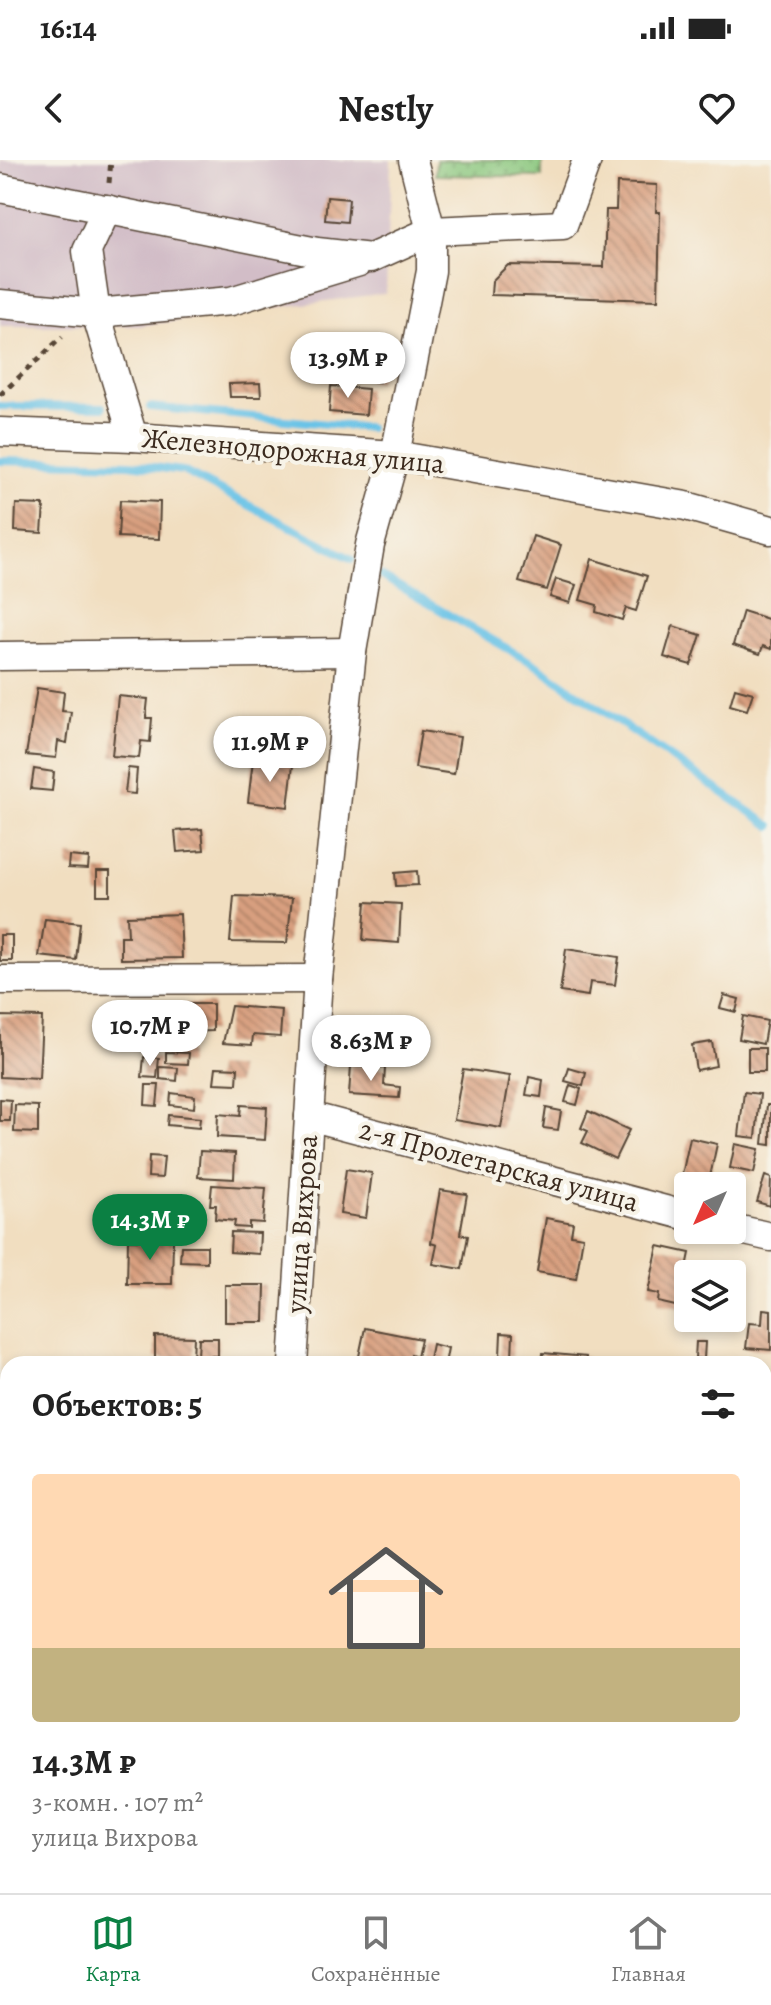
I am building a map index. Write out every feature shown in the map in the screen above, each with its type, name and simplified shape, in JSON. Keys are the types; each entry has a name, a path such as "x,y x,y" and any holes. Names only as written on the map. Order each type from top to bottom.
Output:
{"street":[{"name":"улица Вихрова","path":"294,1356 318,979 352,652 370,545 395,455 431,271 431,231 413,160"},
{"path":"0,304 96,313 231,301 371,258 431,231 563,225 587,160"},
{"path":"0,188 317,252 371,258"},
{"path":"107,209 87,251 96,313 133,437"},
{"name":"Железнодорожная улица","path":"0,432 133,437 395,455 686,506 771,530"},
{"path":"0,656 352,652"},
{"path":"0,980 318,979"},
{"name":"2-я Пролетарская улица","path":"309,1116 674,1212"},
{"path":"746,1231 771,1237"}],"path":[{"path":"0,395 52,344 96,313"}],"shaded area":[{"path":"0,160 391,160 386,293 139,326 0,326"}],"green space":[{"path":"436,160 542,160 542,177 435,175"}],"building":[{"path":"617,183 657,185 656,212 660,212 658,300 491,295 492,281 508,265 604,267 606,210 616,210"},
{"path":"327,197 349,199 347,222 325,220"},
{"path":"373,364 382,366 379,382 370,381"},
{"path":"260,383 261,397 230,397 229,384"},
{"path":"331,386 368,389 366,415 329,412"},
{"path":"120,500 160,502 159,539 118,537"},
{"path":"16,504 44,505 42,533 15,531"},
{"path":"533,536 561,545 547,590 519,582"},
{"path":"592,559 647,576 636,611 626,608 622,620 596,612 597,605 580,600"},
{"path":"556,579 576,585 570,603 550,597"},
{"path":"743,611 771,620 771,649 763,646 760,654 733,645"},
{"path":"673,626 701,635 691,665 664,657"},
{"path":"37,688 64,692 62,711 71,712 67,743 58,741 56,758 26,755"},
{"path":"735,688 753,693 747,710 730,705"},
{"path":"118,696 148,699 146,718 152,718 150,742 141,741 139,758 112,756"},
{"path":"421,731 460,737 454,774 415,768"},
{"path":"258,740 286,743 285,756 257,752"},
{"path":"253,760 293,765 288,807 248,802"},
{"path":"128,768 137,769 135,794 125,793"},
{"path":"34,769 54,772 52,791 31,789"},
{"path":"202,829 204,850 177,852 175,831"},
{"path":"69,856 89,858 88,869 68,868"},
{"path":"97,871 110,871 110,895 97,895"},
{"path":"417,871 418,885 396,886 395,873"},
{"path":"234,896 292,898 287,943 230,942"},
{"path":"366,902 401,904 399,943 363,940"},
{"path":"180,914 182,958 121,959 121,936 128,936 127,916"},
{"path":"45,919 80,923 76,960 39,956"},
{"path":"0,935 12,935 12,961 0,961"},
{"path":"566,949 619,957 615,985 590,982 588,996 560,992"},
{"path":"724,995 739,999 736,1012 720,1008"},
{"path":"181,1004 213,1004 213,1031 181,1032"},
{"path":"231,1006 282,1010 280,1037 253,1035 252,1045 223,1043"},
{"path":"0,1016 42,1017 39,1079 0,1077"},
{"path":"743,1016 767,1021 763,1044 739,1039"},
{"path":"712,1042 716,1066 696,1070 692,1045"},
{"path":"748,1048 765,1048 765,1072 748,1072"},
{"path":"166,1052 189,1053 188,1064 166,1063"},
{"path":"144,1057 159,1058 157,1078 142,1077"},
{"path":"351,1066 385,1068 384,1085 400,1087 399,1098 349,1095"},
{"path":"160,1067 178,1068 177,1081 160,1079"},
{"path":"216,1067 238,1068 237,1084 214,1083"},
{"path":"569,1068 586,1073 583,1086 565,1081"},
{"path":"463,1069 510,1076 501,1128 454,1120"},
{"path":"529,1077 543,1080 541,1097 526,1095"},
{"path":"146,1085 159,1085 157,1106 145,1105"},
{"path":"570,1085 581,1089 577,1105 565,1102"},
{"path":"744,1092 760,1094 756,1138 739,1136"},
{"path":"171,1093 195,1096 194,1108 170,1105"},
{"path":"0,1099 11,1100 10,1121 0,1121"},
{"path":"15,1105 38,1106 38,1133 14,1132"},
{"path":"241,1105 267,1107 265,1140 217,1137 218,1114 240,1116"},
{"path":"767,1105 771,1105 771,1145 763,1144"},
{"path":"546,1108 561,1111 558,1130 543,1128"},
{"path":"588,1111 629,1130 615,1159 582,1143 588,1131 581,1128"},
{"path":"168,1115 200,1118 199,1128 167,1125"},
{"path":"690,1138 717,1144 711,1172 683,1172"},
{"path":"735,1144 759,1149 754,1173 730,1168"},
{"path":"200,1151 235,1153 234,1179 198,1177"},
{"path":"149,1156 164,1157 162,1178 148,1177"},
{"path":"346,1169 372,1173 366,1218 340,1214"},
{"path":"765,1176 771,1178 770,1206 757,1202"},
{"path":"212,1185 266,1188 263,1223 249,1222 249,1228 234,1227 235,1221 215,1219 216,1205 210,1205"},
{"path":"440,1190 467,1194 460,1234 468,1236 462,1269 433,1264 437,1245 431,1243"},
{"path":"546,1218 573,1223 571,1235 583,1237 576,1279 537,1272"},
{"path":"231,1232 260,1233 259,1254 230,1252"},
{"path":"128,1240 173,1240 172,1284 127,1284"},
{"path":"181,1246 207,1246 207,1262 180,1261"},
{"path":"658,1246 690,1253 689,1260 674,1260 674,1306 658,1302 659,1294 648,1292"},
{"path":"225,1285 265,1285 264,1322 225,1322"},
{"path":"763,1309 771,1310 771,1350 746,1348 749,1323 762,1324"},
{"path":"365,1328 421,1339 417,1356 359,1356"},
{"path":"501,1333 513,1334 512,1356 500,1356"},
{"path":"155,1336 194,1337 193,1356 155,1356"},
{"path":"199,1338 218,1338 218,1356 198,1356"},
{"path":"696,1342 705,1342 704,1356 695,1356"},
{"path":"432,1344 448,1348 446,1356 430,1356"},
{"path":"543,1353 575,1356 543,1356"}],"waterway":[{"path":"0,406 103,407"},
{"path":"150,407 369,428"},
{"path":"0,461 130,464 183,471 352,559"},
{"path":"381,576 536,665 771,826"}]}
